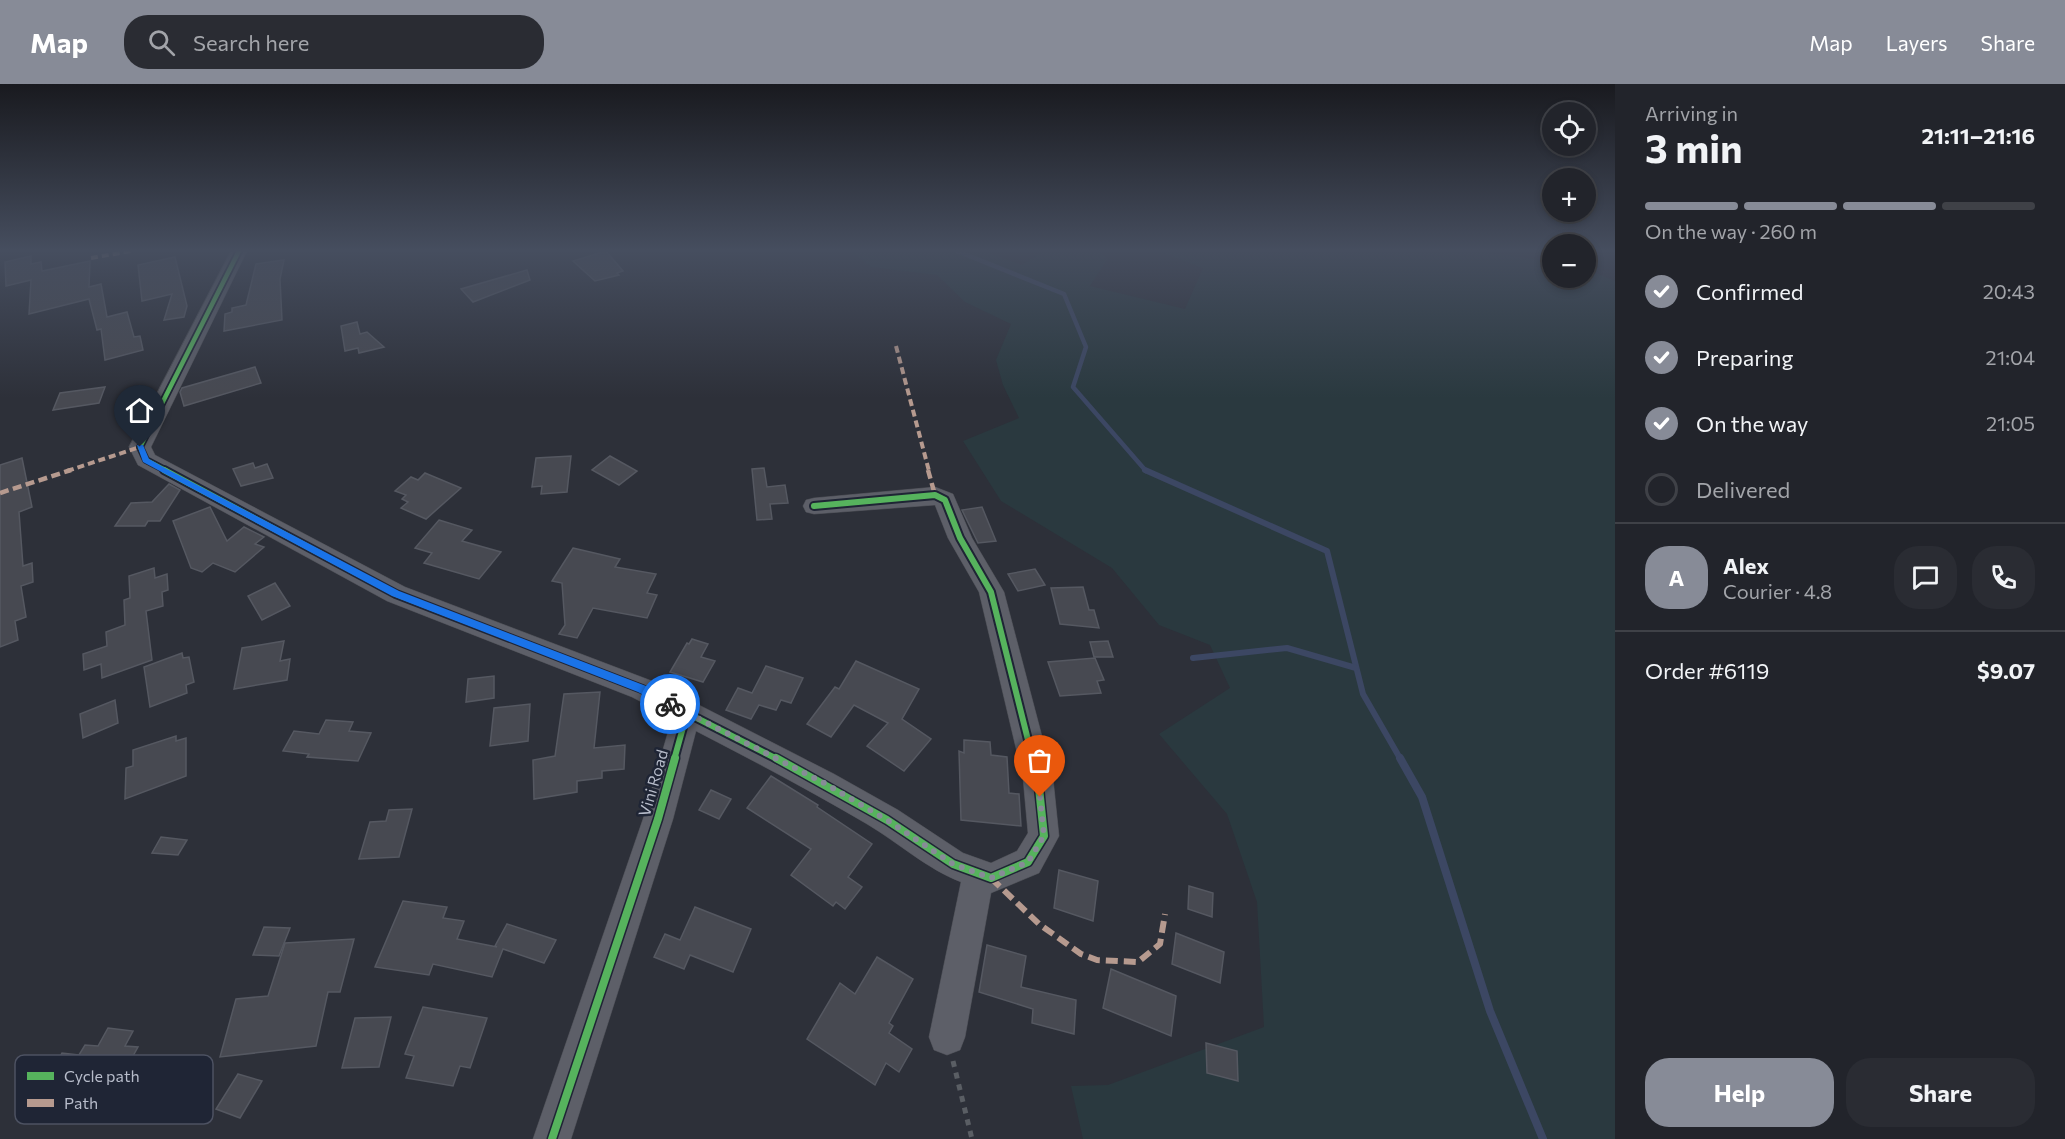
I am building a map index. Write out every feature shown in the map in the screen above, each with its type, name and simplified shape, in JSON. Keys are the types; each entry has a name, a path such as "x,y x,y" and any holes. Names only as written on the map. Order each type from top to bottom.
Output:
{"street":[{"path":"214,300 140,447 146,460 396,594 642,689 824,783 887,820 953,864 991,878 1028,862 1044,836 1038,778 991,592 960,538 945,500 935,495 814,506"},
{"name":"Vini Road","path":"552,1139 658,819 687,713"},
{"path":"947,1037 979,873"}],"path":[{"path":"947,1037 972,1139"}],"shaded area":[{"path":"963,300 1149,300 1185,309 1189,300 1615,300 1615,1139 1083,1139 1071,1086 1108,1085 1264,1027 1257,902 1227,814 1159,734 1230,688 1210,645 1159,625 1112,568 1001,501 963,441 1019,418 1003,385 996,360 1011,324"}],"building":[{"path":"30,300 84,300 29,314"},
{"path":"89,300 104,300 107,317 127,312 134,337 140,336 143,350 105,360 101,329 97,330"},
{"path":"170,300 186,300 187,306 184,317 164,320"},
{"path":"247,300 281,300 282,320 224,331 225,314 232,312 232,308 246,305"},
{"path":"357,322 360,334 367,332 384,347 359,353 358,348 345,351 341,326"},
{"path":"255,367 261,383 184,406 180,392 182,388"},
{"path":"105,387 99,403 53,410 60,393"},
{"path":"571,456 567,492 541,494 542,486 532,487 536,458"},
{"path":"610,456 637,471 619,485 592,470"},
{"path":"22,458 32,507 19,512 23,566 32,563 33,582 21,586 26,617 15,621 18,640 0,647 0,465"},
{"path":"253,463 255,468 267,464 273,478 241,486 233,469"},
{"path":"764,468 767,487 785,485 788,503 770,504 772,519 757,520 752,469"},
{"path":"425,473 461,488 426,519 401,508 408,502 402,499 406,495 395,491 411,477 418,480"},
{"path":"169,484 180,490 160,521 148,521 145,526 115,526 131,503 152,502"},
{"path":"210,507 227,541 244,527 264,537 255,544 264,547 235,572 213,563 202,572 191,568 173,521"},
{"path":"982,507 996,541 978,543 962,510"},
{"path":"439,520 472,530 462,541 501,552 479,579 424,563 432,553 415,548"},
{"path":"573,548 620,559 615,567 656,574 647,593 657,595 647,618 593,608 577,638 559,634 565,625 562,583 552,581"},
{"path":"154,568 155,578 167,574 168,590 162,592 163,606 146,611 152,660 102,678 101,664 84,670 83,654 107,646 106,632 125,625 124,600 130,598 129,576"},
{"path":"1035,569 1045,585 1018,591 1008,574"},
{"path":"275,583 290,606 262,620 248,596"},
{"path":"1083,587 1089,610 1094,610 1099,628 1060,624 1051,588"},
{"path":"692,639 708,644 701,657 715,661 703,682 670,672 687,643 689,644"},
{"path":"284,641 280,661 290,659 287,680 234,689 242,648"},
{"path":"1108,641 1113,657 1094,657 1090,642"},
{"path":"182,653 183,658 189,657 194,682 186,685 187,693 150,707 144,667"},
{"path":"1095,658 1104,680 1097,681 1101,693 1060,696 1048,662"},
{"path":"856,661 919,689 902,719 931,739 904,771 867,746 888,723 854,705 831,737 807,724 835,687 839,689"},
{"path":"766,666 803,678 791,703 781,700 776,710 759,705 751,719 726,710 738,688 752,693"},
{"path":"494,676 494,698 466,702 468,679"},
{"path":"600,692 594,748 625,745 624,769 602,771 602,778 577,781 577,792 534,799 533,760 555,756 564,694"},
{"path":"115,700 118,723 83,738 80,714"},
{"path":"530,704 528,741 490,746 494,708"},
{"path":"326,720 353,722 349,731 371,733 358,761 307,757 309,754 283,751 294,731 319,734"},
{"path":"176,736 176,741 186,738 186,776 125,799 126,768 133,766 133,750"},
{"path":"964,740 990,742 991,755 1007,757 1009,793 1019,794 1021,826 961,820 959,751 964,753"},
{"path":"771,776 818,805 817,807 872,844 848,877 862,887 845,909 836,902 833,906 791,875 811,849 747,808"},
{"path":"711,790 731,799 719,819 699,810"},
{"path":"412,809 399,857 359,859 370,822 386,821 389,810"},
{"path":"161,837 187,840 178,855 152,853"},
{"path":"1059,870 1098,881 1093,921 1054,908"},
{"path":"1189,886 1213,893 1212,917 1188,909"},
{"path":"403,901 447,907 443,918 464,921 457,939 497,947 495,946 507,924 556,940 544,963 503,949 492,977 433,964 429,975 375,967"},
{"path":"695,907 751,929 733,972 690,955 684,969 654,957 665,934 680,940"},
{"path":"264,927 290,928 279,956 253,955"},
{"path":"1176,933 1224,952 1220,983 1172,964"},
{"path":"354,939 340,992 328,992 316,1046 220,1057 236,999 268,996 285,943"},
{"path":"987,945 1026,956 1021,987 1076,1000 1074,1034 1032,1023 1033,1009 979,992"},
{"path":"877,957 913,979 889,1023 893,1026 889,1033 912,1049 899,1072 886,1063 875,1085 807,1039 840,983 855,994"},
{"path":"1111,969 1176,996 1171,1036 1103,1008"},
{"path":"423,1007 487,1018 470,1068 460,1066 453,1086 406,1078 414,1056 405,1054"},
{"path":"391,1017 379,1067 342,1068 355,1018"},
{"path":"108,1028 133,1031 125,1046 138,1047 134,1055 79,1055 85,1045 98,1046"},
{"path":"1206,1043 1237,1051 1238,1081 1207,1073"},
{"path":"238,1074 262,1081 240,1118 216,1109"}],"waterway":[{"path":"1067,300 1086,347 1073,387 1145,470"},
{"path":"1145,470 1327,551 1363,694 1401,760"},
{"path":"1193,658 1287,648 1356,668"},
{"path":"1400,758 1422,797 1490,1011 1543,1139"}],"marked path":[{"path":"896,346 935,495"},
{"path":"0,493 140,447"},
{"path":"991,878 1054,936 1092,959 1138,962 1160,944 1165,914"}],"cycle path":[{"path":"214,300 140,447 146,460 396,594 642,689 687,713 658,819 552,1139"},
{"path":"687,713 824,783 887,820 953,864 991,878 1028,862 1044,836 1038,778 991,592 960,538 945,500 935,495 814,506"}],"way so far":[{"path":"670,704 824,783 887,820 953,864 991,878 1028,862 1044,836 1040,797"}],"route":[{"path":"140,447 146,460 162,470 396,594 642,689 670,704"}]}
